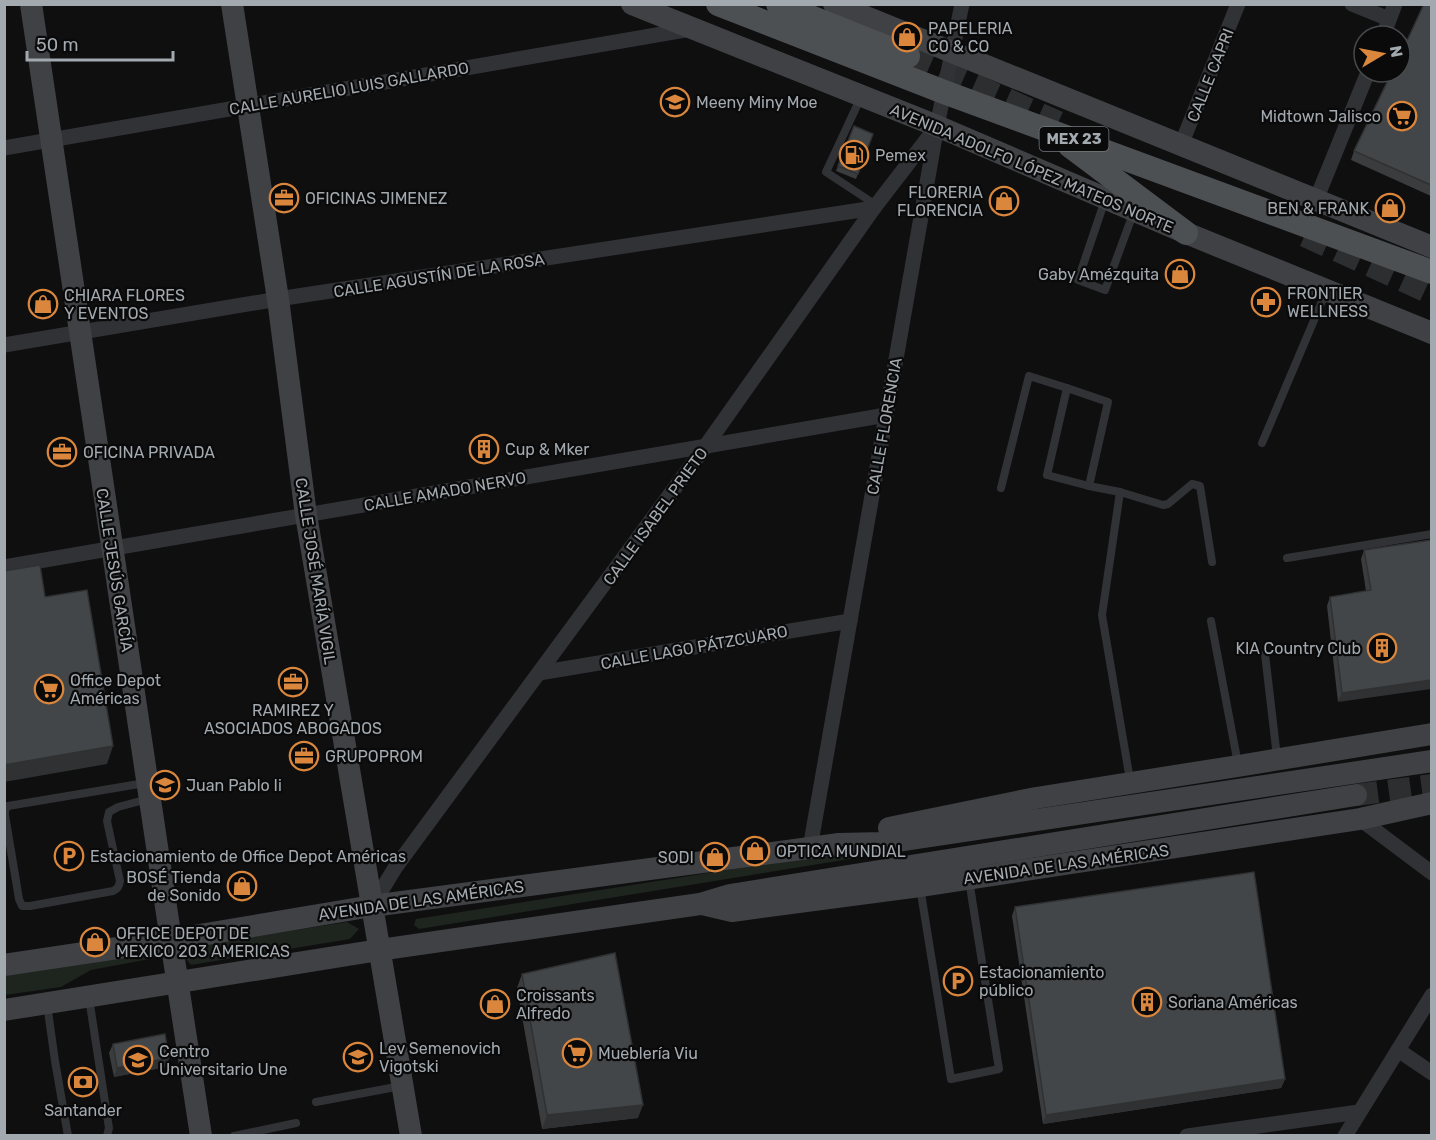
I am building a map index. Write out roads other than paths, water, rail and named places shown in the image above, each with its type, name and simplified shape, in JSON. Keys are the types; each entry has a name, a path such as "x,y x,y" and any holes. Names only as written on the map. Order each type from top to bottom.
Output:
{"main road":[{"name":"CALLE JESÚS GARCÍA","path":"31,4 201,1136"},
{"name":"CALLE JOSÉ MARÍA VIGIL","path":"232,4 278,299 306,515 411,1136"},
{"name":"AVENIDA ADOLFO LÓPEZ MATEOS NORTE","path":"632,4 937,126 1134,211 1431,333"},
{"name":"AVENIDA ADOLFO LÓPEZ MATEOS NORTE","path":"718,4 944,92 1431,272"},
{"path":"778,4 908,56"},
{"path":"834,4 1431,247"},
{"path":"1049,130 1186,232"},
{"name":"AVENIDA DE LAS AMÉRICAS","path":"838,844 880,830 1036,798 1431,734"},
{"name":"AVENIDA DE LAS AMÉRICAS","path":"4,965 372,906 838,844 883,843 1431,761"},
{"name":"AVENIDA DE LAS AMÉRICAS","path":"4,1010 379,950 700,904 742,893 1356,795"},
{"name":"AVENIDA DE LAS AMÉRICAS","path":"700,904 732,911 920,886 1360,819 1431,803"}],"street":[{"name":"CALLE FLORENCIA","path":"810,848 937,126 962,4"},
{"name":"CALLE CAPRI","path":"1181,145 1238,4"},
{"path":"1352,4 1392,12"},
{"name":"CALLE AURELIO LUIS GALLARDO","path":"4,148 694,28"},
{"path":"1316,200 1363,84"},
{"name":"CALLE ISABEL PRIETO","path":"372,906 395,868 705,447 875,207 937,126"},
{"name":"CALLE AGUSTÍN DE LA ROSA","path":"4,345 278,299 875,207"},
{"name":"CALLE AMADO NERVO","path":"4,567 886,415"},
{"name":"CALLE LAGO PÁTZCUARO","path":"539,673 850,621"},
{"path":"1360,819 1431,873"},
{"path":"1345,1136 1431,995"},
{"path":"1398,1050 1431,1073"},
{"path":"1187,1136 1359,1112"}],"lane":[{"path":"862,96 826,172 875,207"},
{"path":"1106,198 1078,280 1105,290 1134,211"},
{"path":"1262,443 1327,291"},
{"path":"1001,488 1029,376 1108,402 1089,486"},
{"path":"1067,388 1047,475 1163,504 1168,504 1192,484 1200,486 1212,562"},
{"path":"1120,492 1102,615 1131,783"},
{"path":"1287,558 1431,534"},
{"path":"1211,621 1238,766"},
{"path":"1265,654 1278,759"},
{"path":"148,791 109,812 107,821 120,881 117,889 22,906 5,815 8,806 148,791"},
{"path":"920,886 951,1079 999,1069 969,878"},
{"path":"88,996 109,1128 107,1136"},
{"path":"47,1003 68,1136"},
{"path":"316,1102 402,1086"},
{"path":"234,1136 296,1123"}],"tunnel":[{"path":"908,56 1058,123"},
{"path":"1305,235 1432,293"},
{"path":"1356,795 1432,785"}],"place":[{"name":"PAPELERIA C0 & CO","path":"907,37"},
{"name":"Meeny Miny Moe","path":"675,102"},
{"name":"Midtown Jalisco","path":"1402,116"},
{"name":"Pemex","path":"854,155"},
{"name":"OFICINAS JIMENEZ","path":"284,198"},
{"name":"FLORERIA FLORENCIA","path":"1004,201"},
{"name":"BEN & FRANK","path":"1390,208"},
{"name":"Gaby Amézquita","path":"1180,274"},
{"name":"FRONTIER WELLNESS","path":"1266,302"},
{"name":"CHIARA FLORES Y EVENTOS","path":"43,304"},
{"name":"Cup & Mker","path":"484,449"},
{"name":"OFICINA PRIVADA","path":"62,452"},
{"name":"KIA Country Club","path":"1382,648"},
{"name":"RAMIREZ Y ASOCIADOS ABOGADOS","path":"293,682"},
{"name":"Office Depot Américas","path":"49,689"},
{"name":"GRUPOPROM","path":"304,756"},
{"name":"Juan Pablo Ii","path":"165,785"},
{"name":"OPTICA MUNDIAL","path":"755,851"},
{"name":"Estacionamiento de Office Depot Américas","path":"69,856"},
{"name":"SODI","path":"715,857"},
{"name":"BOSÉ Tienda de Sonido","path":"242,886"},
{"name":"OFFICE DEPOT DE MEXICO 203 AMERICAS","path":"95,942"},
{"name":"Estacionamiento público","path":"958,981"},
{"name":"Soriana Américas","path":"1147,1002"},
{"name":"Croissants Alfredo","path":"495,1004"},
{"name":"Mueblería Viu","path":"577,1053"},
{"name":"Lev Semenovich Vigotski","path":"358,1057"},
{"name":"Centro Universitario Une","path":"138,1060"},
{"name":"Santander","path":"83,1082"}]}
